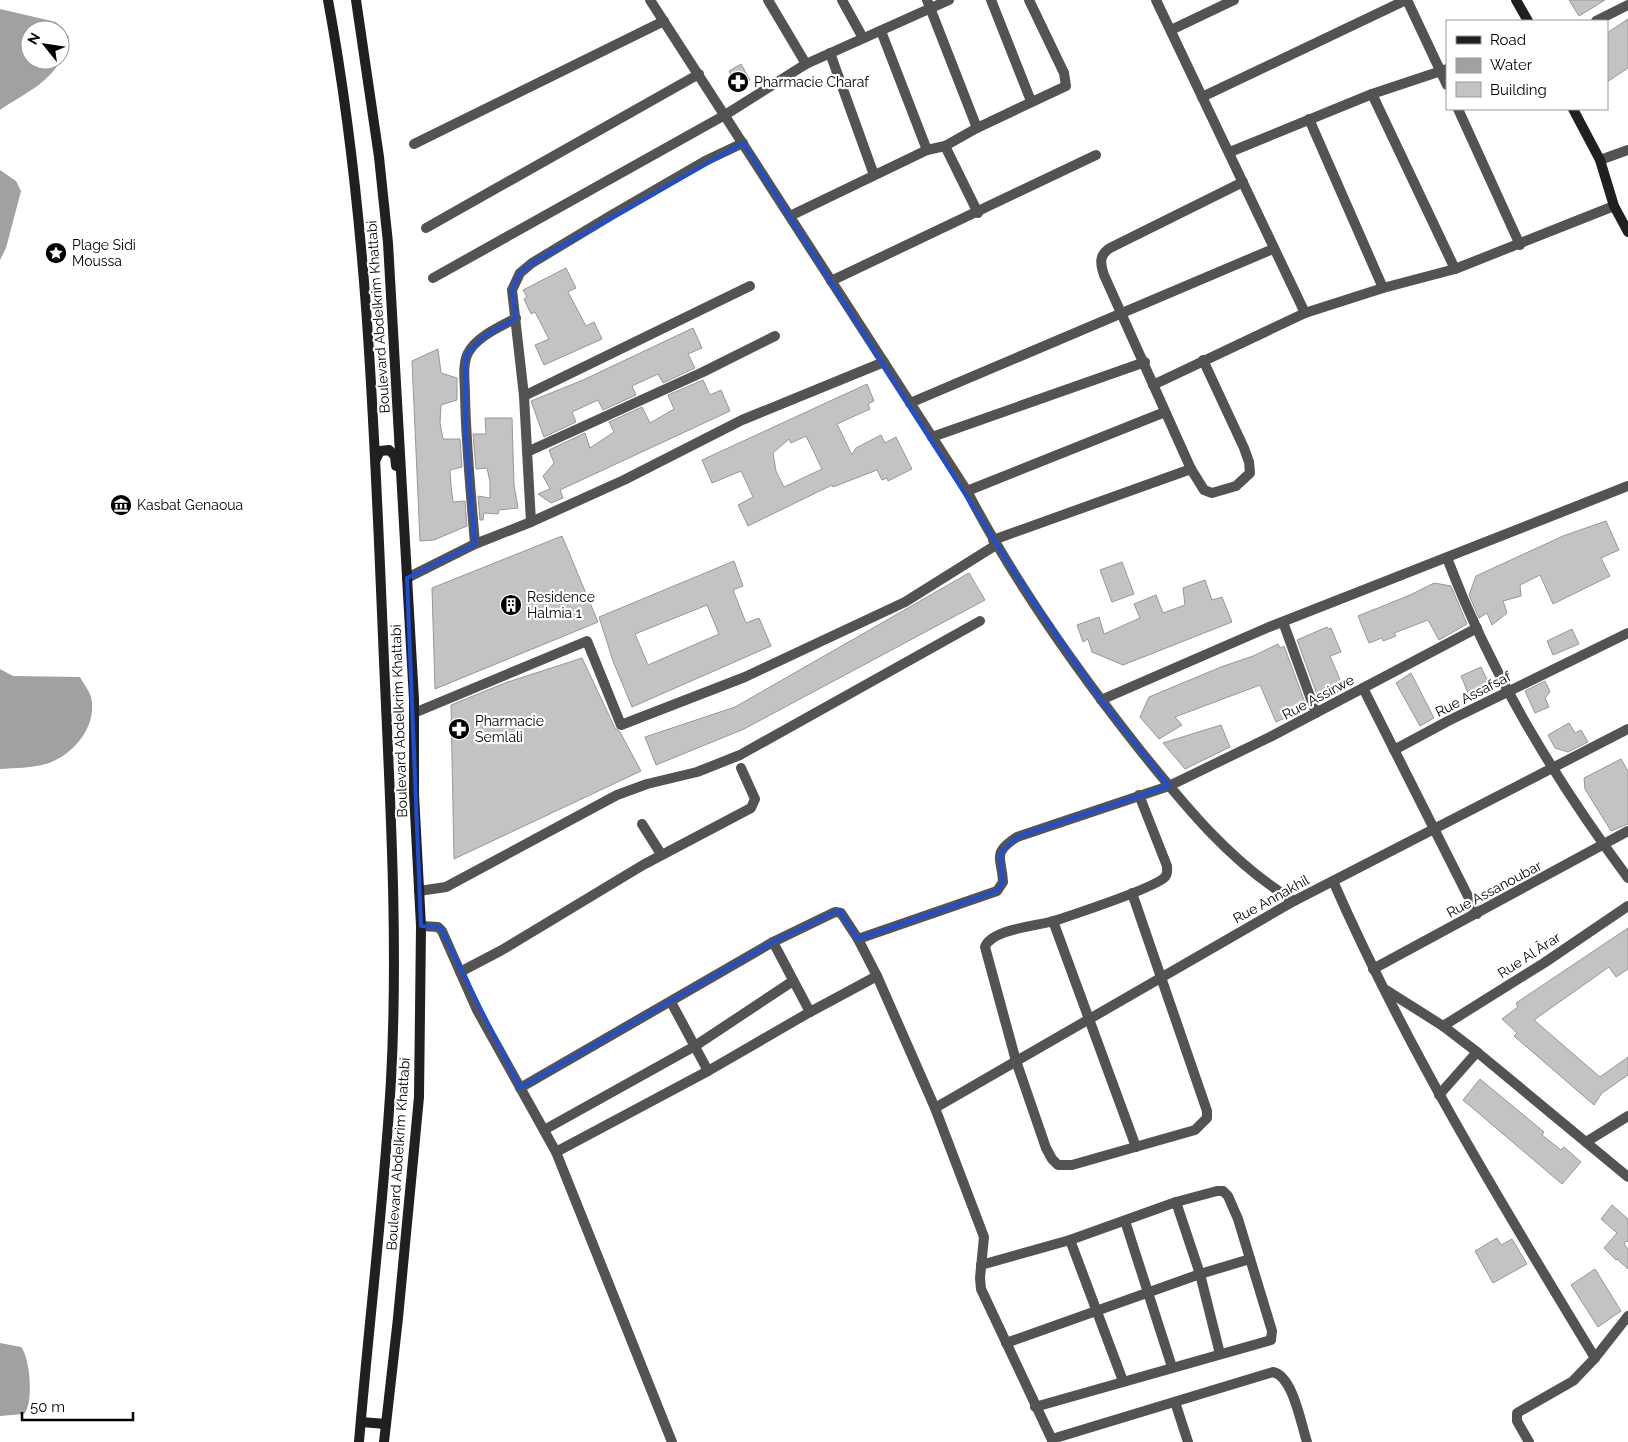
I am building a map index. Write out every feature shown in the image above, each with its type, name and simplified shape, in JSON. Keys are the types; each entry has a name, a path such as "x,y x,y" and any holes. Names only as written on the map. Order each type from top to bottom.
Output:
{"street":[{"name":"Boulevard Abdelkrim Khattabi","path":"328,0 349,136 362,258 376,459 394,925 391,1079 359,1442"},
{"name":"Boulevard Abdelkrim Khattabi","path":"356,0 380,157 388,243 414,713 414,794 421,926 419,1097 384,1442"},
{"path":"650,0 967,491 994,543 1101,700 1169,786 1244,866 1266,884 1294,901"},
{"path":"768,0 806,64"},
{"path":"842,0 863,38"},
{"path":"433,278 725,115 806,64 863,38 881,32 929,4 949,0"},
{"path":"991,0 1031,101"},
{"path":"1156,0 1305,313"},
{"path":"1170,30 1234,0"},
{"path":"1202,97 1406,0 1444,70 1372,94 1230,152"},
{"path":"1516,0 1527,20"},
{"path":"790,216 927,150 945,146 1031,101 1066,86 1064,73 1033,1"},
{"path":"929,4 977,128"},
{"path":"1598,20 1628,5"},
{"path":"414,144 664,21"},
{"path":"881,32 927,150"},
{"path":"830,53 874,175"},
{"path":"426,228 699,74"},
{"path":"1372,94 1455,269"},
{"path":"1458,110 1520,244"},
{"path":"1574,110 1600,160 1614,206 1628,232"},
{"path":"1309,119 1383,288"},
{"path":"531,522 524,396 512,290 520,273 532,263 705,161 743,143"},
{"path":"945,146 978,212"},
{"path":"1600,160 1628,150"},
{"path":"832,281 1096,155"},
{"path":"1203,360 1244,448 1249,462 1250,474 1236,486 1212,492 1204,490 1191,469 1153,385 1145,362 1101,267 1104,253 1144,229 1243,182"},
{"path":"1153,385 1305,313 1383,288 1455,269 1614,206"},
{"path":"910,402 1273,249"},
{"path":"524,396 750,286"},
{"path":"474,544 465,426 466,355 472,346 483,337 516,318"},
{"path":"527,452 703,372 775,336"},
{"path":"407,578 474,544 531,522 624,480 742,420 884,362"},
{"path":"932,437 1145,362"},
{"path":"967,491 1165,412"},
{"path":"376,459 380,451 389,450 393,452 403,506"},
{"path":"414,713 587,642 621,725 745,677 905,602 994,543 1191,469"},
{"path":"1101,700 1283,622 1628,486"},
{"path":"1447,558 1476,628 1528,730 1628,878"},
{"path":"419,891 446,887 617,795 647,784 697,772 740,755 980,621"},
{"path":"1283,622 1316,713"},
{"name":"Rue Assirwe","path":"858,939 997,891 1003,882 999,866 1000,854 1005,845 1017,837 1169,786 1316,713 1476,628"},
{"name":"Rue Assafsaf","path":"1394,750 1508,691 1628,633"},
{"path":"1363,688 1477,914"},
{"name":"Rue Annakhil","path":"935,1108 1294,901 1628,728"},
{"path":"460,972 502,950 661,854 751,808 755,799 742,768"},
{"path":"1132,893 1207,1111 1207,1118 1196,1130 1072,1164 1056,1164 1046,1148 1016,1061 985,947 991,938 1011,930 1054,921 1132,893 1164,879 1168,872 1138,795"},
{"path":"642,824 661,854"},
{"name":"Rue Assanoubar","path":"1373,969 1628,832"},
{"path":"1332,881 1373,969 1438,1095 1595,1358"},
{"name":"Rue Al Ârar","path":"1443,1026 1544,963 1628,906"},
{"path":"520,1088 773,942 838,911 858,939 877,976 935,1108 984,1237 981,1289 1052,1440 1268,1372 1278,1373 1289,1386 1307,1442"},
{"path":"1054,921 1088,1020 1136,1147"},
{"path":"421,926 438,927 442,931 460,972 520,1088 556,1152 672,1442"},
{"path":"773,942 810,1012"},
{"path":"556,1152 708,1071 877,976"},
{"path":"544,1130 695,1046 793,982"},
{"path":"1385,990 1443,1026 1477,1052 1628,1177"},
{"path":"671,1002 708,1071"},
{"path":"1438,1095 1477,1052"},
{"path":"1586,1142 1628,1116"},
{"path":"981,1266 1070,1240 1176,1202 1217,1191 1226,1193 1240,1226 1272,1331 1272,1338 1035,1406"},
{"path":"1176,1202 1200,1274 1220,1354"},
{"path":"1125,1221 1147,1294 1172,1366"},
{"path":"1070,1240 1123,1381"},
{"path":"1006,1344 1200,1274 1250,1259"},
{"path":"1529,1442 1518,1421 1517,1413 1573,1382 1595,1358 1628,1316"},
{"path":"1174,1402 1188,1442"},
{"path":"361,1422 386,1424"}],"highlighted area":[{"path":"743,143 1029,595 1101,700 1169,786 1017,837 1000,854 1003,882 997,891 858,939 839,910 773,942 520,1088 440,927 421,926 407,578 475,544 465,426 466,355 483,337 516,318 512,290 520,273 532,263"}],"water":[{"path":"0,9 47,20 20,20 20,70 54,70 34,88 0,110"},
{"path":"0,170 16,181 21,191 6,248 0,260"},
{"path":"0,669 13,676 80,677 91,697 92,708 91,719 87,729 74,747 56,760 46,764 0,769"},
{"path":"0,1343 21,1347 27,1360 30,1391 24,1414 0,1416"}],"building":[{"path":"1569,0 1605,0 1579,16"},
{"path":"1628,19 1628,68 1608,81 1608,32"},
{"path":"741,64 750,80 738,87 729,71"},
{"path":"566,268 576,288 568,292 586,326 594,322 602,339 544,365 535,345 549,339 535,312 531,314 524,299 527,297 523,290"},
{"path":"693,328 702,348 688,354 695,368 663,383 658,374 632,386 636,395 603,410 598,400 572,412 576,422 544,437 531,401 583,380"},
{"path":"438,349 441,373 457,378 457,400 441,405 440,423 443,439 460,439 462,467 450,470 451,486 453,502 465,501 467,526 434,540 420,541 412,361"},
{"path":"703,380 710,395 721,390 730,411 560,490 563,498 551,503 538,494 550,489 543,476 554,463 549,450 585,433 590,448 614,432 609,422 642,407 650,423 674,409 668,395"},
{"path":"867,384 874,401 868,404 870,409 837,424 852,455 856,448 881,435 885,443 896,437 912,469 888,481 887,478 882,480 877,470 833,487 832,485 748,526 738,505 753,497 741,471 712,483 702,460","holes":["806,436 822,469 784,487 776,471 773,453 789,439 791,443"]},
{"path":"485,418 512,418 514,485 518,508 499,510 498,514 484,513 483,520 480,520 478,496 490,498 490,482 487,468 476,469 473,434 486,434"},
{"path":"1606,521 1619,550 1601,558 1610,576 1553,604 1540,575 1520,585 1521,596 1503,601 1507,613 1492,625 1487,613 1479,618 1469,595 1476,576 1563,536"},
{"name":"Residence Halmia 1","path":"562,536 598,622 435,689 432,588"},
{"path":"734,561 743,586 733,590 746,623 759,618 771,646 632,707 613,661 599,617","holes":["707,605 719,634 648,665 635,634"]},
{"path":"1122,562 1134,594 1112,602 1100,570"},
{"path":"969,573 985,600 744,729 656,765 645,737 735,707"},
{"path":"1205,580 1212,600 1222,597 1232,622 1123,665 1092,652 1088,639 1083,642 1077,625 1099,617 1104,634 1140,618 1134,604 1156,595 1163,613 1185,605 1183,588"},
{"path":"1434,583 1451,586 1467,624 1439,640 1428,620 1394,633 1396,636 1383,641 1382,638 1369,643 1358,616"},
{"path":"1327,627 1328,629 1331,628 1341,652 1330,656 1344,689 1319,700 1297,640"},
{"path":"1572,629 1579,644 1553,655 1547,641"},
{"path":"1278,644 1280,648 1284,646 1307,708 1276,722 1260,685 1175,717 1182,725 1159,739 1140,717 1149,697 1221,667 1253,656"},
{"path":"582,658 615,728 620,732 641,771 454,859 451,705 505,683"},
{"path":"1481,667 1492,690 1471,700 1461,676"},
{"path":"1411,673 1434,718 1420,726 1396,683"},
{"path":"1545,681 1550,692 1545,698 1549,707 1535,713 1525,691"},
{"path":"1569,723 1575,733 1581,730 1588,742 1568,752 1555,748 1548,735"},
{"path":"1221,725 1230,747 1185,769 1163,743"},
{"path":"1621,759 1628,771 1628,824 1611,831 1585,789 1584,778"},
{"path":"1628,928 1628,969 1616,977 1609,967 1534,1020 1600,1077 1628,1057 1628,1075 1602,1093 1594,1105 1514,1036 1517,1033 1502,1019 1518,1007 1516,1003"},
{"path":"1480,1079 1544,1132 1542,1135 1561,1150 1564,1147 1581,1162 1562,1184 1463,1100"},
{"path":"1612,1205 1628,1219 1628,1242 1624,1244 1628,1249 1628,1269 1604,1248 1617,1233 1601,1219"},
{"path":"1497,1238 1501,1245 1512,1239 1527,1264 1493,1283 1475,1251"},
{"path":"1595,1269 1621,1311 1598,1327 1571,1285"}],"place":[{"name":"Pharmacie Charaf","path":"738,82"},
{"name":"Plage Sidi Moussa","path":"56,253"},
{"name":"Kasbat Genaoua","path":"121,505"},
{"name":"Residence Halmia 1","path":"511,605"},
{"name":"Pharmacie Semlali","path":"459,729"}]}
